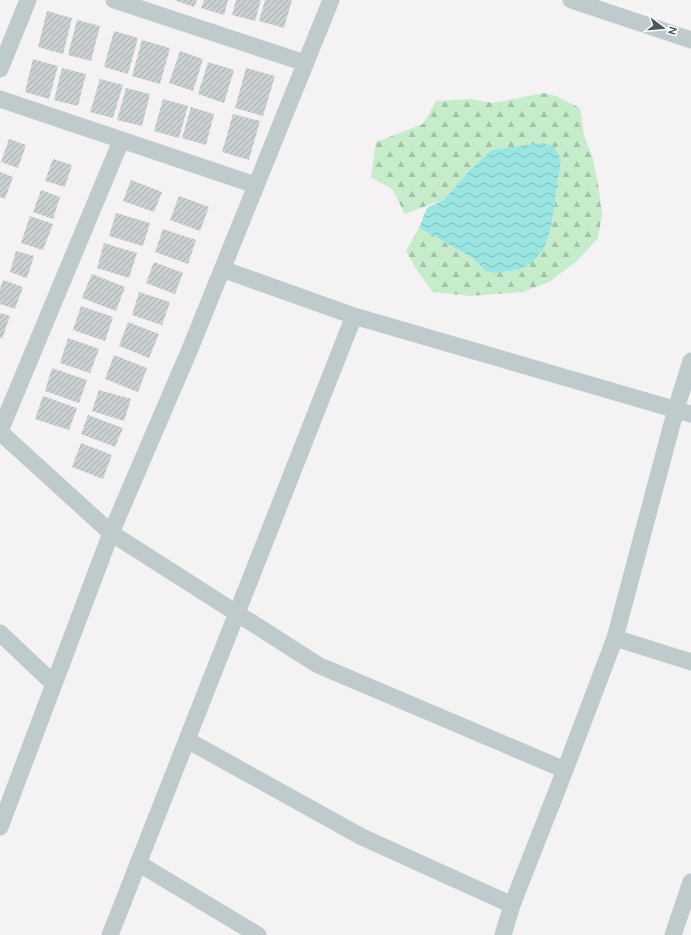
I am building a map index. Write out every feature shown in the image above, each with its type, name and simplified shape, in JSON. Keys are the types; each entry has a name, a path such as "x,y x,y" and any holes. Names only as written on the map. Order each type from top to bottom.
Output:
{"street":[{"path":"0,69 28,0"},
{"path":"114,0 306,62"},
{"path":"0,827 111,533 222,269 331,0"},
{"path":"571,0 691,40"},
{"path":"0,99 255,185"},
{"path":"122,141 0,432 111,533 318,665 565,770"},
{"path":"222,269 354,316 684,412"},
{"path":"110,935 354,316"},
{"path":"502,935 512,905 615,638 684,412 691,361"},
{"path":"0,633 54,684"},
{"path":"615,638 691,662"},
{"path":"187,740 362,837 512,905"},
{"path":"138,863 258,935"},
{"path":"673,935 686,918 691,882"}],"green space":[{"path":"544,93 556,96 580,108 584,135 593,159 598,184 602,214 598,238 577,261 549,282 523,292 469,296 433,292 418,272 406,251 419,228 473,258 485,271 533,262 544,249 551,228 561,160 554,146 543,143 469,171 445,199 405,214 392,189 371,177 376,142 423,124 436,101 471,99 493,103"}],"water":[{"path":"543,143 554,146 561,160 551,228 544,249 533,262 520,269 497,273 485,271 473,258 419,228 427,208 445,199 469,171 492,150"}],"building":[{"path":"174,0 197,0 194,7"},
{"path":"204,0 228,0 224,15 201,8"},
{"path":"236,0 261,0 255,21 232,15"},
{"path":"265,0 292,0 284,28 259,21"},
{"path":"47,11 72,18 63,54 38,47"},
{"path":"77,20 100,26 91,61 68,55"},
{"path":"114,31 138,38 128,74 104,67"},
{"path":"142,40 170,48 160,84 132,76"},
{"path":"180,51 203,59 193,91 169,83"},
{"path":"33,59 58,66 49,99 25,92"},
{"path":"208,62 234,70 224,103 198,94"},
{"path":"62,68 86,74 78,106 54,100"},
{"path":"246,68 275,76 263,116 235,108"},
{"path":"100,79 123,85 113,118 90,112"},
{"path":"126,88 150,94 142,126 117,120"},
{"path":"163,99 188,106 179,138 154,131"},
{"path":"191,107 214,114 206,145 182,138"},
{"path":"233,114 260,121 249,160 222,152"},
{"path":"9,139 26,145 18,168 1,162"},
{"path":"53,159 72,165 65,187 45,181"},
{"path":"0,172 13,177 5,199 0,197"},
{"path":"131,180 162,192 154,212 123,201"},
{"path":"41,190 60,197 53,219 33,212"},
{"path":"179,196 209,207 200,231 170,220"},
{"path":"116,213 150,223 143,246 109,236"},
{"path":"30,216 53,224 43,250 21,243"},
{"path":"163,229 196,240 188,264 155,252"},
{"path":"104,243 137,253 129,278 97,268"},
{"path":"16,251 34,256 27,278 10,272"},
{"path":"154,262 183,273 175,294 146,283"},
{"path":"92,274 125,287 116,311 82,298"},
{"path":"3,280 23,287 15,309 0,304 0,289"},
{"path":"139,292 170,302 162,325 132,315"},
{"path":"81,306 113,317 105,341 73,330"},
{"path":"0,313 10,316 2,339 0,338"},
{"path":"128,322 159,334 149,358 119,346"},
{"path":"68,338 99,349 90,373 60,363"},
{"path":"114,355 147,368 138,392 105,379"},
{"path":"52,368 87,380 79,403 45,391"},
{"path":"99,390 131,399 124,421 92,411"},
{"path":"43,396 77,408 69,430 35,419"},
{"path":"88,415 123,428 115,447 81,434"},
{"path":"81,443 112,455 103,479 72,467"}]}
